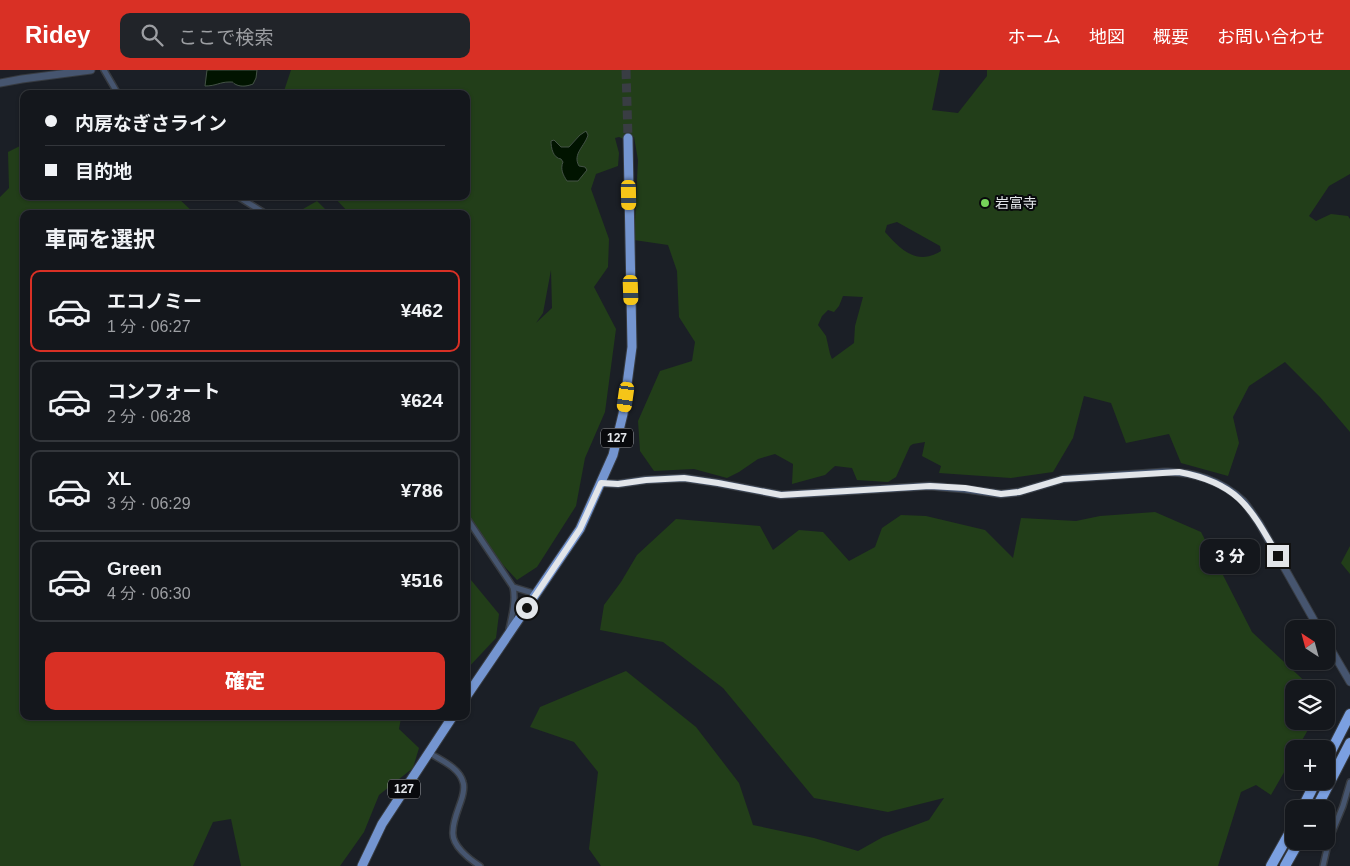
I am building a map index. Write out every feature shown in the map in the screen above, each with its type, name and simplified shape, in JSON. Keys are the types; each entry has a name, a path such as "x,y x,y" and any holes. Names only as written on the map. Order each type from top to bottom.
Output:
{"highway":[{"name":"127","path":"470,690 580,529 613,455 623,414 632,347 628,138"},
{"path":"1335,743 1350,714"},
{"name":"127","path":"362,866 382,824 450,720"},
{"path":"1321,800 1350,743"},
{"path":"1271,866 1285,840"},
{"path":"1285,866 1294,850"}],"street":[{"path":"0,83 91,70"},
{"path":"104,70 116,90"},
{"path":"243,200 260,210"},
{"path":"601,483 618,484 684,478 781,495 930,486 965,488 1001,494 1019,492 1063,479 1164,472 1196,475 1228,489 1243,501 1259,523 1314,620"},
{"path":"470,523 512,587 514,593 508,635"},
{"path":"512,587 536,594"},
{"path":"1335,656 1350,682"},
{"path":"428,752 454,769 463,782 463,793 452,832 454,840 459,847 469,859 480,866"},
{"path":"1323,866 1350,782"}],"green space":[{"path":"291,70 940,70 932,110 958,113 987,76 987,70 1350,70 1350,174 1329,186 1309,216 1316,221 1331,214 1348,216 1350,219 1350,432 1320,397 1285,362 1249,386 1233,417 1239,443 1228,476 1181,463 1169,434 1126,443 1111,403 1084,396 1073,438 1053,472 1011,478 939,473 941,466 922,456 925,442 910,446 896,477 888,482 857,480 852,468 835,466 825,475 792,484 793,464 775,454 758,459 727,478 694,469 654,471 640,451 638,421 660,371 692,361 695,342 679,317 677,271 668,245 634,240 638,160 634,137 624,139 619,137 615,138 619,153 618,166 596,174 591,189 609,239 608,267 594,287 616,329 605,412 585,458 576,506 537,567 517,580 470,531 470,210 346,210 337,200 470,200 470,90 284,90","holes":["588,135 577,158 579,166 585,167 562,168 563,162 551,143 554,140 561,147 569,147 577,138","897,222 940,246 941,251 924,257 910,254 903,250 885,232 887,225","551,270 552,308 536,323 543,313","843,296 863,297 855,326 854,343 832,359 826,336 818,325 822,316 828,310 834,312"]},
{"path":"20,146 20,200 180,200 191,210 20,210 20,720 401,720 399,729 419,748 413,768 379,795 364,832 340,866 241,866 231,819 213,822 193,866 0,866 0,197 9,188 8,152"},
{"path":"317,201 326,210 303,210"},
{"path":"1155,512 1201,532 1252,632 1285,663 1285,670 1293,670 1303,680 1285,680 1285,730 1308,730 1302,740 1285,740 1285,771 1271,795 1256,785 1241,792 1218,866 601,866 589,849 598,772 574,742 530,727 540,707 626,671 696,727 739,783 753,825 814,838 858,851 883,837 929,820 944,798 888,812 814,798 723,688 663,642 600,630 604,605 621,582 637,555 676,519 760,526 773,550 799,530 823,532 849,561 875,547 882,528 901,515 926,516 985,530 1013,558 1021,518 1076,521 1100,516"},
{"path":"1350,546 1350,574 1341,563"},
{"path":"470,579 499,614 496,638 470,666"}],"shaded area":[{"path":"207,70 257,70 256,78 251,85 241,86 229,82 205,86"},
{"path":"586,131 588,135 578,154 577,162 579,166 585,167 587,170 578,181 567,181 562,172 563,162 554,155 551,141 554,140 561,147 569,147"}],"tunnel":[{"path":"626,70 628,138"}],"place":[{"name":"岩富寺","path":"985,203"}],"route":[{"path":"527,608 580,529 601,483 618,484 684,478 781,495 930,486 965,488 1001,494 1019,492 1063,479 1179,472 1196,475 1228,489 1243,501 1259,523 1278,556"}]}
